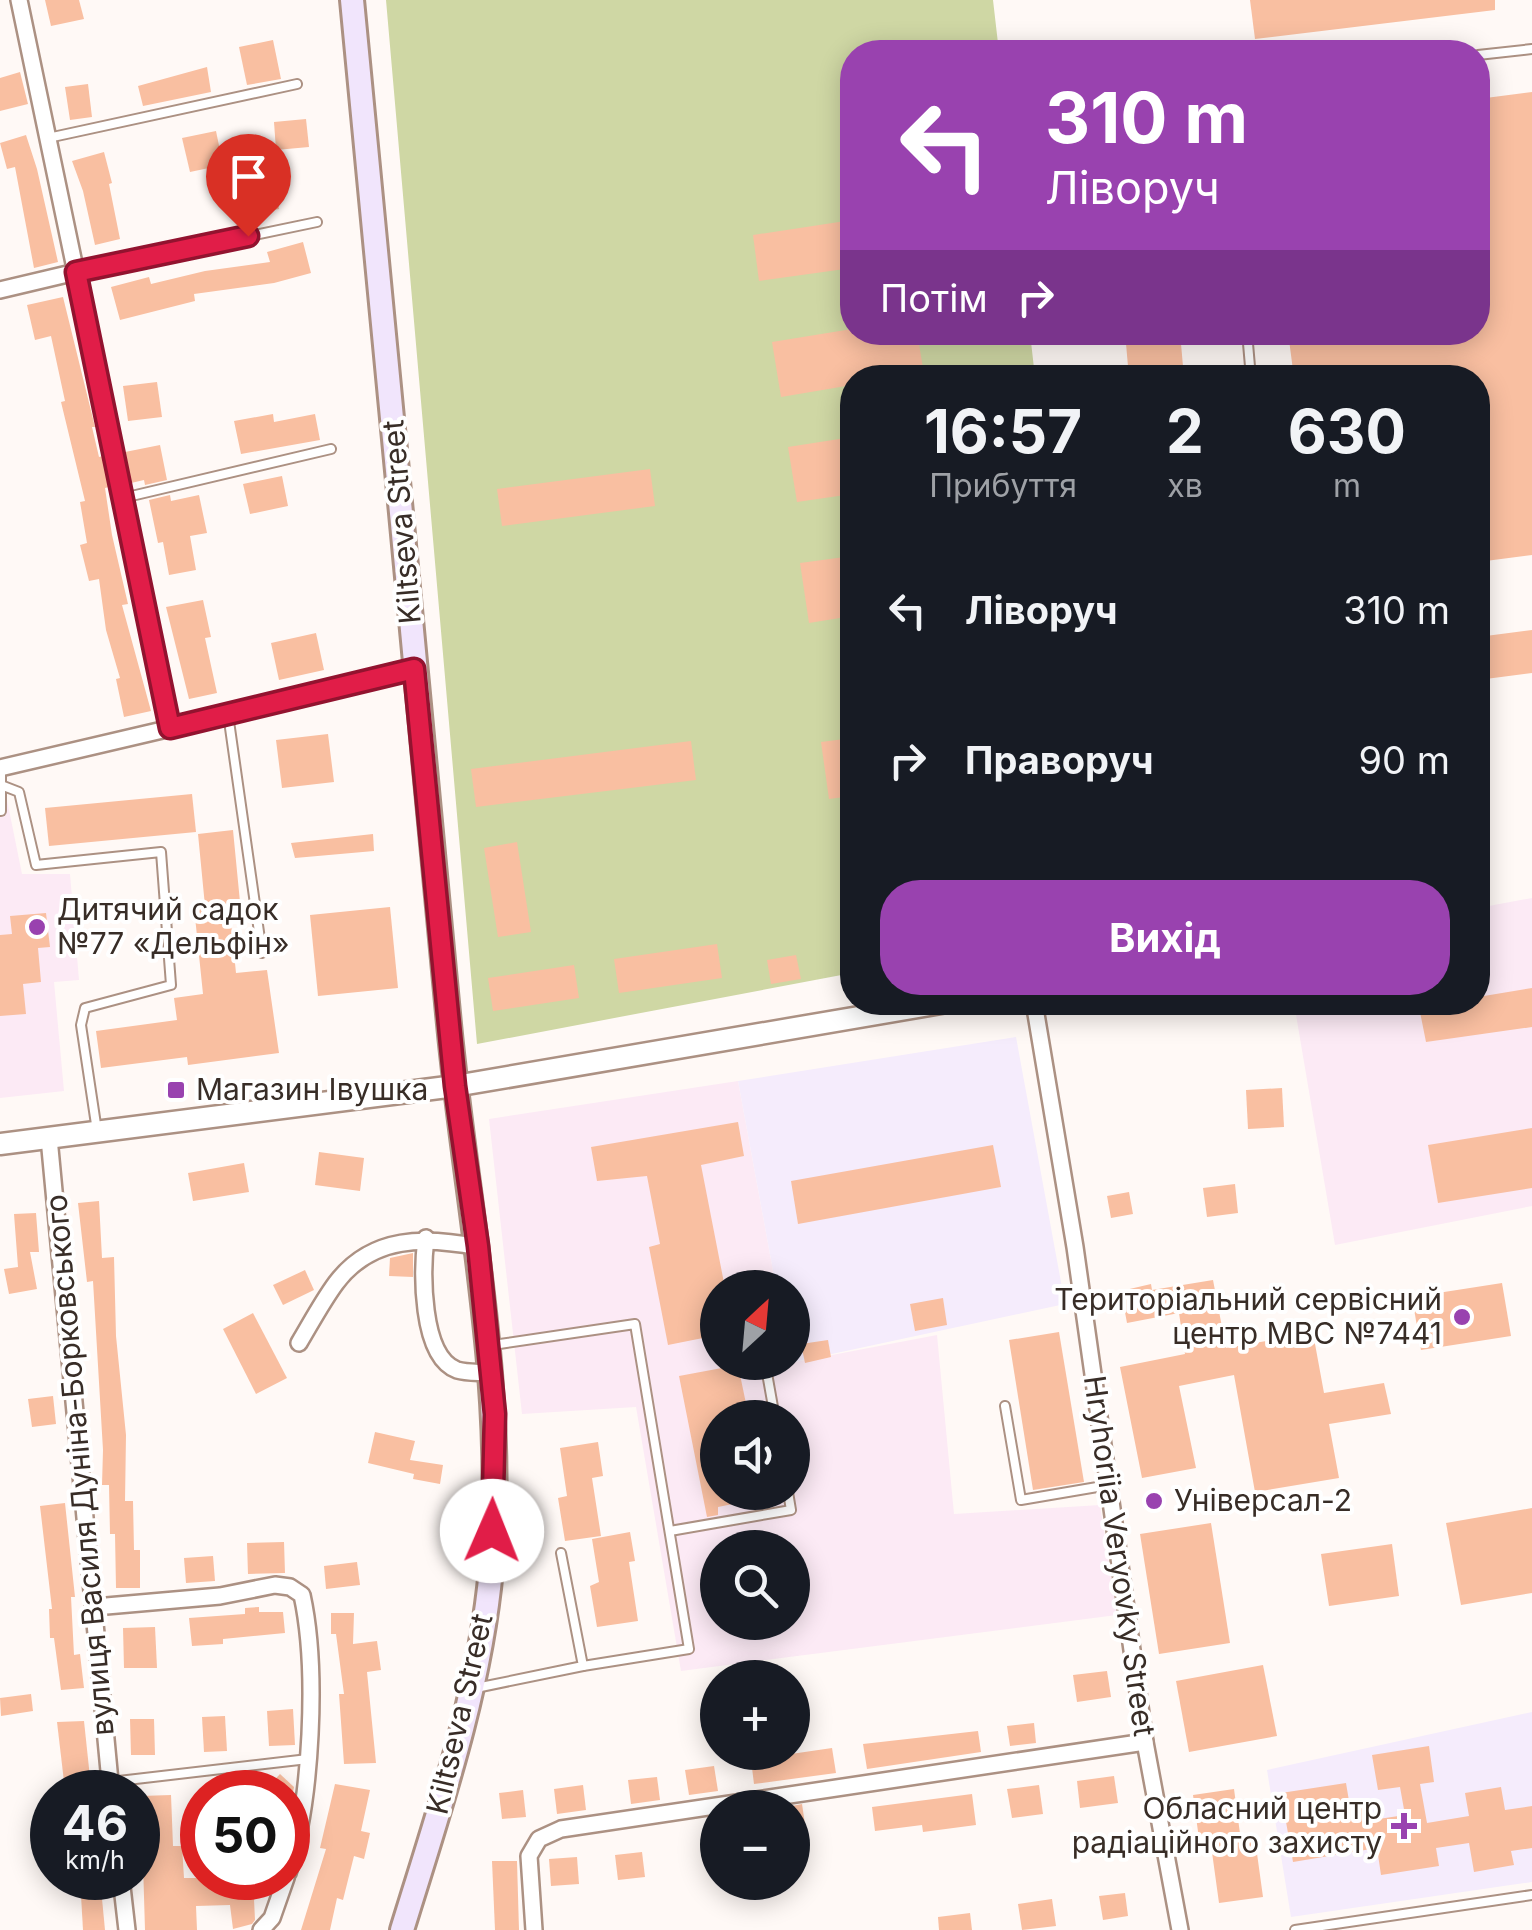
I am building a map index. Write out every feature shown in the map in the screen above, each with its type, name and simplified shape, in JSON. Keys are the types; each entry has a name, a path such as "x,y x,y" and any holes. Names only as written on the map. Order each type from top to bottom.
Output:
{"main road":[{"name":"Kiltseva Street","path":"352,0 455,1086 478,1246 495,1414 491,1570 472,1689 402,1930"}],"street":[{"path":"0,768 170,728 20,0"},
{"path":"0,290 76,272"},
{"path":"0,1144 455,1086 871,1015"},
{"name":"Hryhoriia Veryovky Street","path":"1036,1015 1145,1742 1180,1930"},
{"name":"вулиця Василя Дуніна-Борковського","path":"49,1138 109,1770"},
{"path":"299,1342 338,1280 370,1252 426,1238 478,1246"},
{"path":"426,1238 422,1270 426,1311 439,1354 455,1369 489,1373"},
{"path":"95,1607 220,1596 275,1585 290,1587 302,1595 311,1666 306,1770"},
{"path":"534,1930 529,1856 540,1838 560,1829 1145,1742"},
{"path":"123,1900 127,1930"},
{"path":"261,1930 272,1918 278,1900"}],"lane":[{"path":"1490,54 1532,49"},
{"path":"48,138 297,84"},
{"path":"76,272 317,222"},
{"path":"123,498 331,449"},
{"path":"170,728 414,669"},
{"path":"228,714 262,953"},
{"path":"0,768 2,811"},
{"path":"1,785 19,792 36,865 160,852 171,985 85,1008 81,1025 98,1132"},
{"path":"472,1689 690,1649 634,1324 486,1345"},
{"path":"1005,1406 1022,1500 1109,1485"},
{"path":"670,1531 791,1510"},
{"path":"561,1553 583,1666"},
{"path":"160,1780 308,1759"},
{"path":"1295,1930 1532,1895"}],"shaded area":[{"name":"Дитячий садок №77 «Дельфін»","path":"0,797 7,800 22,874 70,874 79,980 54,982 64,1091 0,1098"},
{"path":"1532,898 1532,1206 1335,1245 1296,1015 1490,1015 1490,906"},
{"path":"1016,1037 1065,1304 810,1359 810,1270 773,1270 738,1081"},
{"path":"738,1081 773,1270 700,1270 700,1380 810,1380 810,1359 937,1335 954,1514 1100,1505 1117,1615 767,1660 700,1660 700,1669 681,1671 636,1407 522,1414 489,1119"},
{"name":"Обласний центр радіаційного захисту","path":"1532,1712 1532,1882 1291,1917 1267,1770"}],"green space":[{"path":"386,0 993,0 998,40 840,40 840,345 1031,345 1034,365 840,365 840,975 477,1044"}],"building":[{"path":"45,0 79,0 84,19 51,26"},
{"path":"1250,0 1495,0 1495,10 1255,39"},
{"path":"273,40 281,79 247,85 239,47"},
{"path":"207,67 211,92 143,106 138,86"},
{"path":"20,72 28,104 0,111 0,78"},
{"path":"88,84 92,117 70,120 65,87"},
{"path":"1532,92 1532,555 1490,560 1490,365 1292,365 1290,345 1490,345 1490,97"},
{"path":"306,119 309,147 276,150 274,122"},
{"path":"216,131 223,165 190,172 182,138"},
{"path":"26,135 58,262 34,268 15,167 7,169 0,143"},
{"path":"104,152 120,239 95,245 72,161"},
{"path":"275,184 279,209 243,215 239,190"},
{"path":"840,222 840,270 759,281 753,235"},
{"path":"303,242 311,273 274,283 194,294 195,301 120,320 111,287 149,277 151,284 270,262 267,252"},
{"path":"63,297 109,487 105,488 112,535 128,604 122,605 151,711 124,717 116,679 120,678 106,630 99,579 89,581 80,545 87,543 80,502 85,501 61,402 65,401 51,336 35,340 27,305"},
{"path":"840,331 840,345 919,345 922,365 840,365 840,387 781,397 772,342"},
{"path":"1126,345 1181,345 1183,365 1128,365"},
{"path":"157,382 162,417 128,421 123,386"},
{"path":"273,414 274,422 315,414 320,440 241,454 234,421"},
{"path":"840,439 840,496 797,502 788,447"},
{"path":"160,445 167,480 145,485 144,480 131,483 125,452"},
{"path":"650,469 655,506 502,526 497,489"},
{"path":"282,476 288,506 250,514 243,484"},
{"path":"170,495 171,501 199,495 207,533 190,536 196,570 169,575 149,500"},
{"path":"840,558 840,618 809,623 800,563"},
{"path":"203,600 211,637 205,638 217,693 189,699 166,607"},
{"path":"1532,630 1532,673 1490,678 1490,635"},
{"path":"316,633 324,670 279,680 271,643"},
{"path":"328,734 334,782 282,788 276,740"},
{"path":"840,740 840,798 829,799 821,742"},
{"path":"691,741 696,780 476,807 471,769"},
{"path":"192,794 196,832 49,846 45,808"},
{"path":"233,830 240,902 229,903 236,973 267,970 279,1053 188,1065 187,1057 101,1068 96,1031 177,1020 174,998 203,994 194,907 205,906 198,834"},
{"path":"373,834 374,851 295,858 291,843"},
{"path":"517,842 531,932 498,937 484,848"},
{"path":"390,907 398,988 318,996 310,915"},
{"path":"46,913 50,947 38,948 41,982 23,984 26,1014 0,1016 0,935 12,934 10,916"},
{"path":"717,944 722,978 619,993 614,959"},
{"path":"796,955 801,979 771,984 767,960"},
{"path":"574,965 579,998 493,1011 488,978"},
{"path":"1532,988 1532,1027 1426,1042 1421,1015 1490,1015 1490,995"},
{"path":"1282,1088 1284,1127 1248,1129 1246,1090"},
{"path":"738,1122 744,1156 701,1165 721,1270 700,1270 700,1339 668,1345 649,1247 660,1244 647,1176 597,1181 591,1147"},
{"path":"1532,1128 1532,1188 1438,1203 1428,1145"},
{"path":"993,1145 1001,1187 798,1224 791,1181"},
{"path":"319,1152 364,1158 360,1191 315,1185"},
{"path":"244,1163 249,1192 193,1201 188,1173"},
{"path":"1235,1184 1238,1213 1207,1217 1203,1188"},
{"path":"1129,1192 1133,1214 1111,1218 1107,1196"},
{"path":"99,1201 102,1258 114,1257 116,1336 126,1435 125,1501 133,1501 134,1550 140,1550 140,1588 116,1588 109,1485 102,1485 93,1281 87,1282 78,1203"},
{"path":"36,1213 39,1252 30,1252 37,1289 9,1294 4,1269 18,1267 14,1214"},
{"path":"413,1253 413,1277 389,1276 390,1258"},
{"path":"305,1270 314,1290 283,1305 273,1285"},
{"path":"1213,1280 1226,1348 1313,1333 1324,1393 1384,1383 1391,1414 1329,1424 1339,1478 1255,1492 1234,1375 1179,1386 1196,1468 1142,1478 1120,1367 1185,1354 1179,1313 1127,1323 1121,1291 1151,1284 1152,1290"},
{"name":"Територіальний сервісний центр МВС №7441","path":"1502,1283 1511,1336 1421,1350 1412,1297"},
{"path":"943,1298 947,1325 915,1331 910,1304"},
{"path":"253,1313 287,1378 256,1394 223,1329"},
{"path":"1059,1332 1084,1482 1033,1490 1009,1340"},
{"path":"828,1340 831,1357 810,1362 810,1343"},
{"path":"700,1372 700,1380 741,1380 745,1400 700,1400 700,1482 679,1376"},
{"path":"53,1396 56,1424 32,1427 28,1399"},
{"path":"375,1432 415,1441 410,1460 443,1465 440,1484 368,1463"},
{"path":"598,1442 603,1476 592,1478 601,1536 565,1541 558,1498 567,1496 560,1448"},
{"path":"65,1503 75,1597 71,1597 74,1655 80,1654 84,1688 61,1690 54,1638 50,1638 52,1609 40,1506"},
{"path":"1532,1508 1532,1593 1461,1605 1446,1523"},
{"path":"706,1510 718,1510 718,1515 707,1517"},
{"path":"1211,1523 1230,1643 1159,1654 1140,1534"},
{"path":"630,1532 635,1561 629,1562 638,1621 597,1627 590,1586 599,1582 592,1539"},
{"path":"284,1542 285,1573 248,1574 247,1543"},
{"path":"1392,1544 1399,1596 1329,1606 1321,1554"},
{"path":"213,1556 215,1581 186,1583 184,1558"},
{"path":"357,1562 360,1585 326,1589 324,1566"},
{"path":"259,1607 259,1612 283,1612 285,1633 192,1646 189,1618 245,1614 245,1608"},
{"path":"331,1613 354,1613 353,1644 377,1641 381,1670 367,1672 376,1763 344,1764 339,1694 344,1694 336,1634 331,1634"},
{"path":"155,1627 157,1668 124,1668 123,1628"},
{"path":"1263,1665 1277,1736 1189,1752 1176,1681"},
{"path":"1107,1671 1111,1697 1077,1702 1073,1675"},
{"path":"31,1694 33,1711 1,1716 0,1698"},
{"path":"293,1709 295,1745 269,1746 267,1711"},
{"path":"225,1716 227,1751 204,1752 202,1717"},
{"path":"130,1719 154,1719 155,1755 131,1755"},
{"path":"84,1721 89,1770 63,1770 57,1722"},
{"path":"1034,1723 1036,1743 1010,1746 1007,1726"},
{"path":"978,1731 981,1752 867,1769 863,1744"},
{"path":"1429,1746 1434,1782 1420,1784 1427,1823 1469,1816 1465,1793 1501,1787 1505,1810 1532,1806 1532,1848 1511,1851 1514,1865 1474,1872 1469,1843 1436,1848 1439,1866 1381,1875 1377,1848 1293,1862 1281,1793 1346,1783 1350,1807 1370,1804 1372,1820 1405,1815 1400,1787 1378,1790 1372,1755"},
{"path":"832,1748 836,1773 754,1784 752,1770 810,1770 810,1751"},
{"path":"685,1770 715,1770 718,1790 700,1790 700,1793 689,1795"},
{"path":"1114,1776 1118,1803 1080,1808 1077,1781"},
{"path":"657,1777 660,1800 631,1804 628,1780"},
{"path":"335,1784 370,1790 361,1831 370,1833 364,1859 354,1856 343,1900 337,1898 330,1930 301,1930 326,1849 320,1848"},
{"path":"583,1785 586,1810 557,1814 554,1789"},
{"path":"1039,1785 1043,1814 1012,1818 1007,1789"},
{"path":"1234,1789 1241,1841 1255,1839 1263,1897 1219,1903 1211,1845 1200,1846 1193,1795"},
{"path":"523,1790 526,1817 502,1819 499,1793"},
{"path":"972,1794 976,1825 923,1832 922,1825 875,1831 872,1807"},
{"path":"160,1795 171,1795 173,1846 180,1846 180,1900 254,1900 252,1924 233,1929 230,1905 196,1906 197,1930 145,1930 144,1900 160,1900"},
{"path":"642,1852 645,1877 618,1880 615,1855"},
{"path":"577,1857 579,1884 551,1886 549,1859"},
{"path":"492,1861 517,1861 519,1930 495,1930"},
{"path":"1125,1893 1128,1916 1103,1920 1099,1896"},
{"path":"1052,1899 1056,1926 1022,1930 1018,1904"},
{"path":"81,1900 102,1900 105,1930 83,1930"},
{"path":"970,1913 972,1930 939,1930 938,1917"}],"place":[{"name":"Дитячий садок №77 «Дельфін»","path":"37,927"},
{"name":"Магазин Івушка","path":"176,1090"},
{"name":"Територіальний сервісний центр МВС №7441","path":"1462,1317"},
{"name":"Універсал-2","path":"1154,1501"},
{"name":"Обласний центр радіаційного захисту","path":"1404,1826"}],"route":[{"path":"248,236 76,272 170,728 414,669 455,1086 478,1246 495,1414 492,1531"}]}
